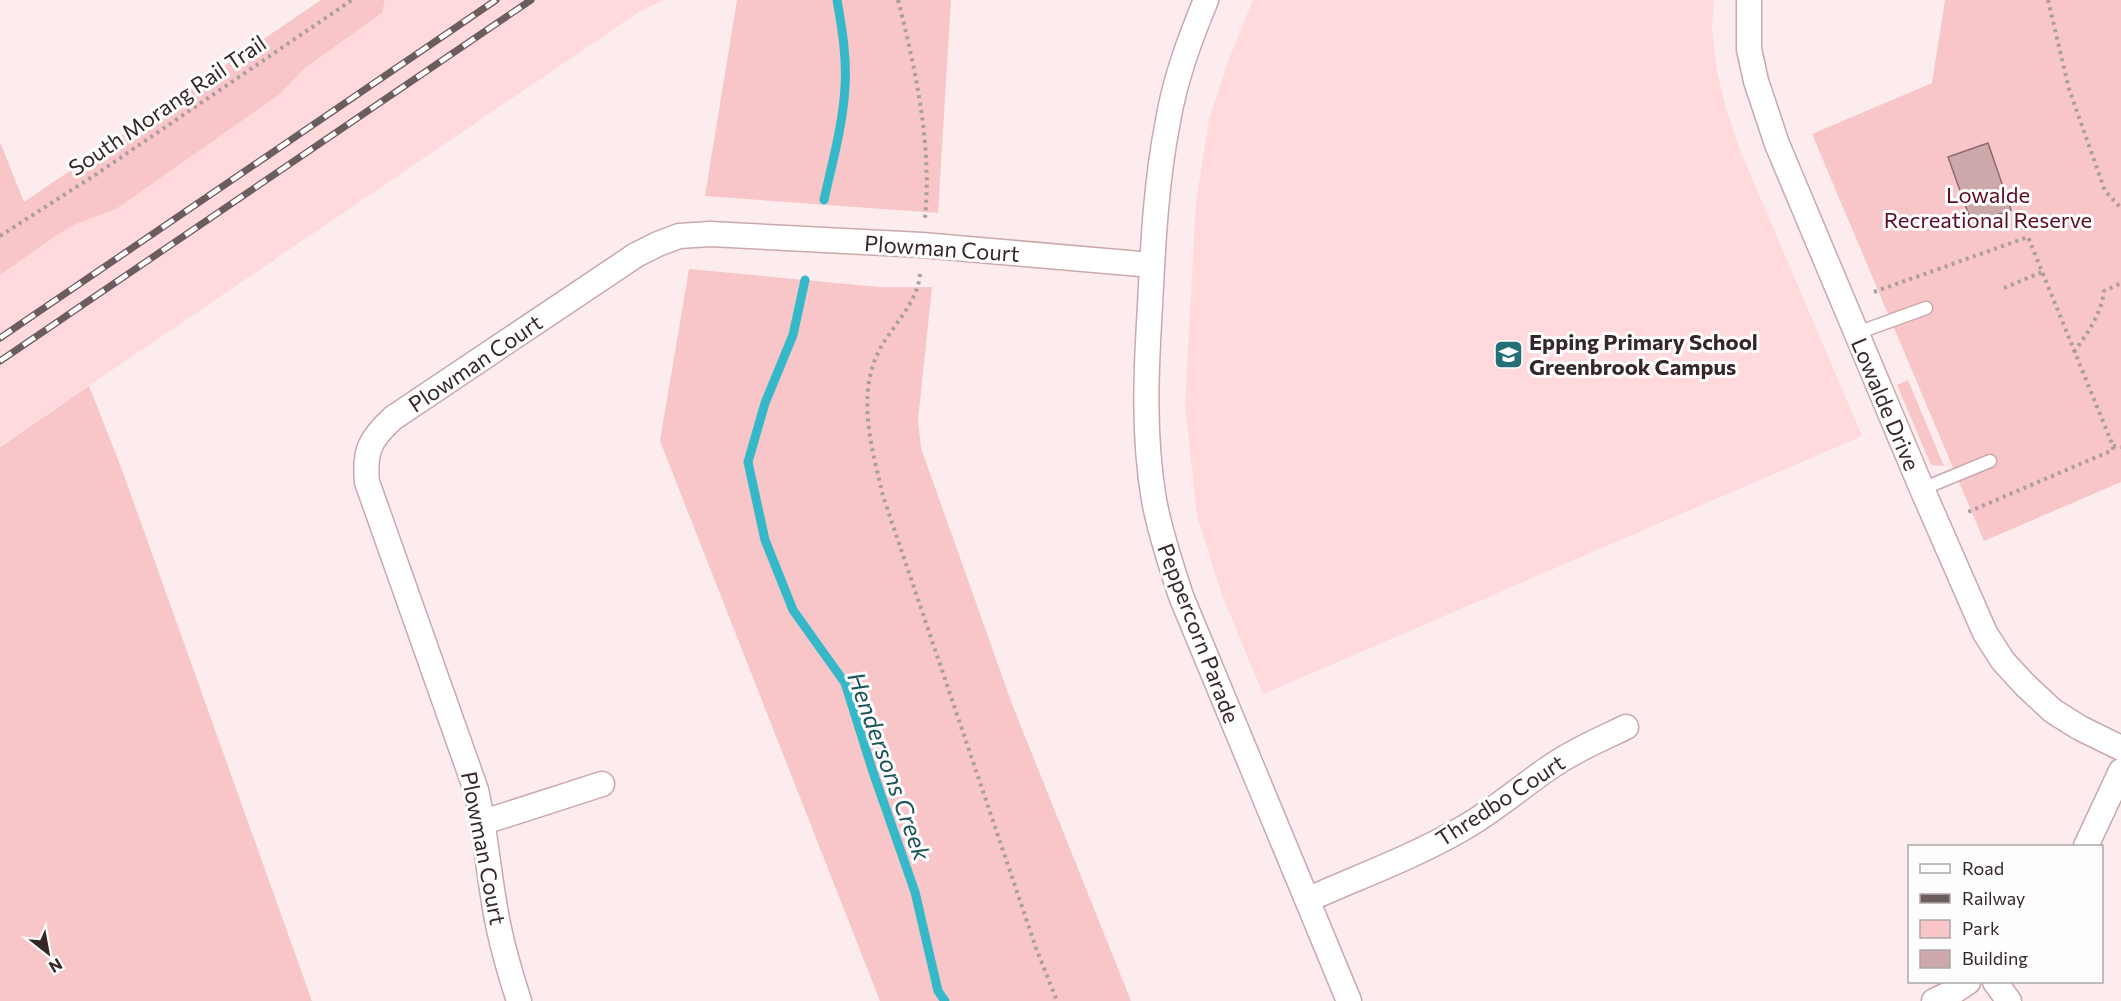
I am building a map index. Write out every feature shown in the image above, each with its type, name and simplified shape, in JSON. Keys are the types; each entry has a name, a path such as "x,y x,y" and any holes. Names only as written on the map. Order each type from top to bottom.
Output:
{"street":[{"name":"Peppercorn Parade","path":"1206,0 1187,46 1168,119 1159,178 1145,384 1147,448 1154,501 1165,546 1185,606 1349,1001"},
{"name":"Lowalde Drive","path":"1749,0 1749,49 1756,81 1777,144 1985,633 2003,661 2053,711 2080,728 2121,748"},
{"name":"Plowman Court","path":"519,1001 504,952 495,909 484,822 467,762 367,482 366,455 370,444 381,429 610,271 658,244 679,236 710,234 922,245 1152,265"},
{"name":"Thredbo Court","path":"1306,900 1430,846 1461,830 1548,768 1626,727"},
{"path":"2086,845 2121,771"},
{"path":"484,822 602,784"},
{"path":"1934,1001 1965,983"},
{"path":"1996,983 2009,1001"}],"lane":[{"path":"1857,333 1926,308"},
{"path":"1922,489 1990,461"}],"path":[{"name":"South Morang Rail Trail","path":"0,236 352,0"},
{"path":"898,0 915,75 925,138 926,215 917,291 880,348 871,371 867,400 869,437 883,496 1036,948 1057,1001"},
{"path":"2048,0 2069,88 2105,191 2121,208"},
{"path":"1874,292 2028,237 2113,450 1968,512"},
{"path":"2004,288 2042,272"},
{"path":"2074,352 2091,328 2102,306 2104,291 2121,283"},
{"path":"2113,446 2121,447"}],"shaded area":[{"path":"385,0 663,0 639,12 0,446 0,275 60,233 116,208 280,94 305,68 382,13"},
{"name":"Epping Primary School Greenbrook Campus","path":"1253,0 1714,0 1712,26 1716,67 1726,109 1740,150 1862,436 1263,694 1222,595 1197,516 1185,405 1196,202 1209,120 1227,64"}],"green space":[{"path":"321,0 385,0 382,13 305,68 280,94 116,209 78,223 60,233 0,275 0,142 24,202"},
{"path":"737,0 951,0 938,213 705,196"},
{"name":"Lowalde Recreational Reserve","path":"1945,0 2121,0 2121,482 1984,541 1812,134 1932,83"},
{"path":"689,269 879,287 932,287 918,420 921,448 1012,704 1131,1001 880,1001 660,441"},
{"path":"1908,380 1944,466 1931,465 1897,385"},
{"path":"89,386 121,467 312,1001 0,1001 0,447"}],"building":[{"path":"1988,143 2011,210 1972,224 1948,157"}],"waterway":[{"name":"Hendersons Creek","path":"824,200 840,130 845,87 845,54 837,0"},
{"name":"Hendersons Creek","path":"805,280 793,335 765,403 748,462 765,540 793,610 845,683 915,892 938,991 945,1001"}],"railway":[{"path":"0,338 496,0"},
{"path":"0,361 531,0"}],"place":[{"name":"Epping Primary School Greenbrook Campus","path":"1508,354"}]}
